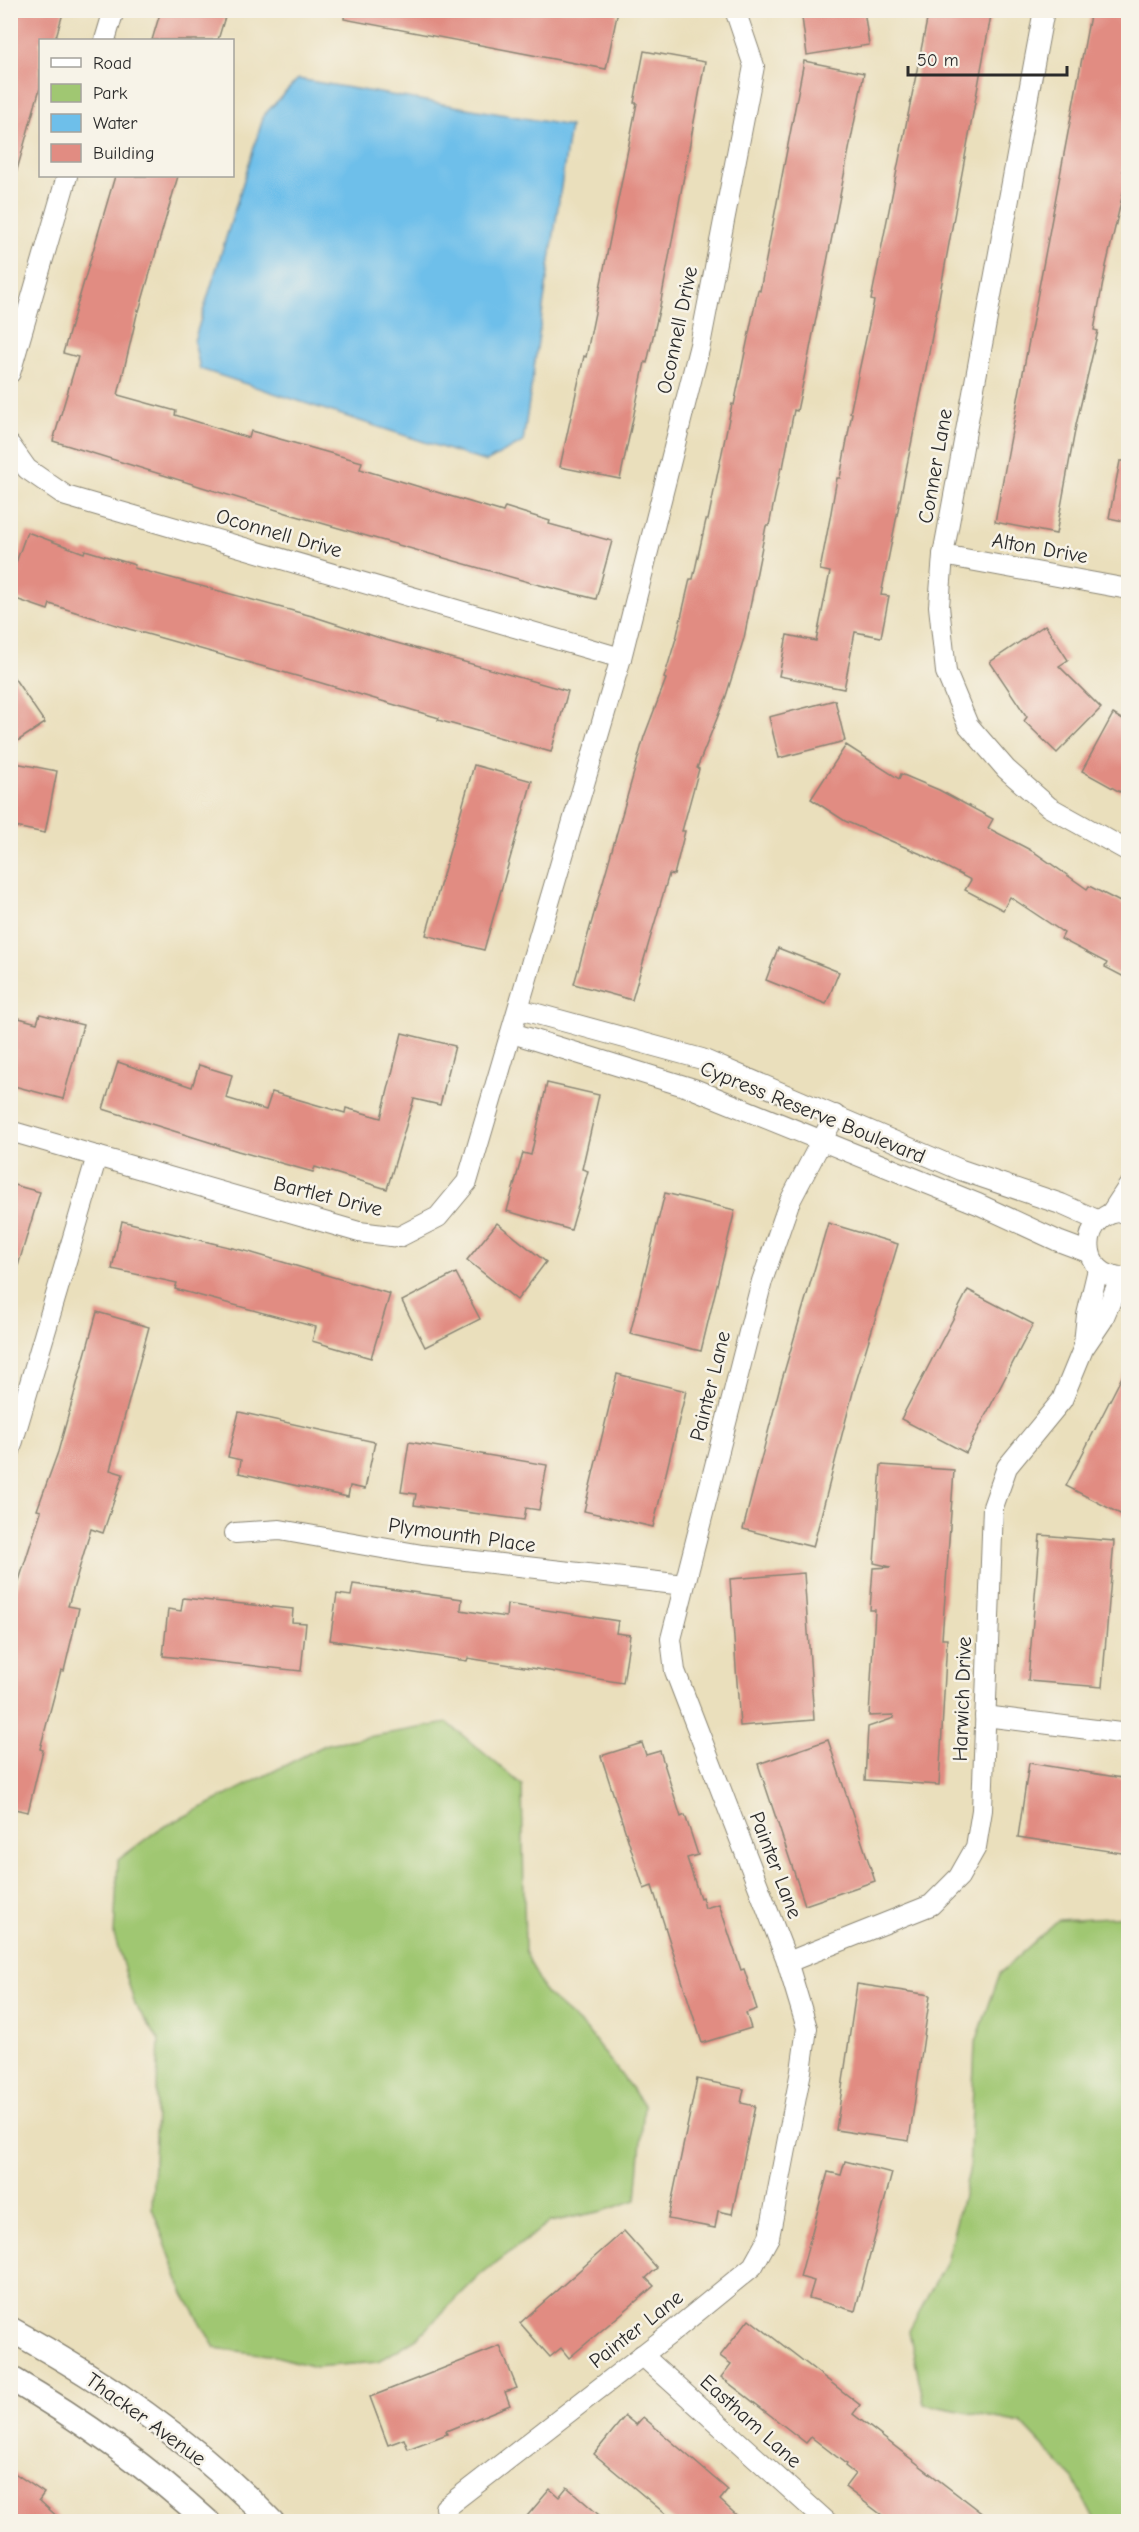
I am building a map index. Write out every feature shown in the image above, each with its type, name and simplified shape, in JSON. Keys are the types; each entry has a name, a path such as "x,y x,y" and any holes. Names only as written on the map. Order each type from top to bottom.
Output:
{"street":[{"path":"105,39 114,10"},
{"name":"Oconnell Drive","path":"512,1033 621,658 700,345 754,66 735,10"},
{"name":"Conner Lane","path":"1044,10 943,555 939,606 946,672 968,725 1006,769 1049,807 1128,852"},
{"path":"10,373 67,177"},
{"name":"Oconnell Drive","path":"10,445 27,469 66,496 621,658"},
{"name":"Alton Drive","path":"943,555 1128,589"},
{"name":"Cypress Reserve Boulevard","path":"519,1009 702,1059 961,1170 1061,1204 1113,1215"},
{"name":"Cypress Reserve Boulevard","path":"512,1033 694,1089 821,1139 1094,1261 1108,1276 1124,1279"},
{"name":"Bartlet Drive","path":"10,1131 359,1232 399,1237 438,1217 467,1182 512,1033"},
{"name":"Painter Lane","path":"445,2508 753,2266 769,2237 807,2028 788,1962 675,1671 671,1639 762,1281 789,1203 835,1115"},
{"path":"10,1451 98,1156"},
{"name":"Harwich Drive","path":"1083,1349 1094,1261 1089,1241 1092,1230 1113,1215 1128,1187"},
{"name":"Harwich Drive","path":"788,1962 931,1905 959,1877 976,1847 982,1810 993,1507 1007,1467 1062,1400 1083,1349 1124,1279"},
{"name":"Plymounth Place","path":"235,1533 280,1530 422,1555 684,1585"},
{"path":"985,1716 1128,1734"},
{"name":"Thacker Avenue","path":"10,2329 50,2351 186,2444 267,2520"},
{"name":"Eastham Lane","path":"642,2355 827,2522"},
{"name":"Thacker Avenue","path":"10,2378 118,2446 167,2484 208,2522"}],"green space":[{"path":"448,1723 522,1785 525,1951 545,1993 586,2029 644,2105 636,2200 603,2211 550,2222 481,2274 417,2338 378,2362 315,2367 275,2356 215,2348 184,2294 152,2208 159,2040 135,2005 114,1935 118,1860 158,1830 327,1744"},
{"path":"1128,1916 1128,2521 1096,2521 1074,2479 1021,2423 924,2404 909,2331 946,2262 969,2172 975,2045 1000,1973 1058,1920"}],"water":[{"path":"298,79 570,126 523,442 486,462 200,369 194,341 264,115"}],"building":[{"path":"10,10 64,10 55,39 39,39 39,92 15,177 10,176"},
{"path":"161,10 227,10 218,39 152,39"},
{"path":"345,10 618,10 606,69 344,19"},
{"path":"801,10 864,10 869,45 807,55"},
{"path":"929,10 992,10 923,385 881,595 889,596 881,637 855,632 844,689 779,676 787,635 816,641 830,572 820,570 837,478 840,478 852,413 850,413 874,301 871,300"},
{"path":"1091,10 1128,10 1128,145 1123,171 1128,172 1106,266 1094,330 1098,331 1076,425 1056,534 995,522"},
{"path":"644,51 705,62 660,306 647,363 645,362 620,479 560,467 584,356 586,357 621,185 637,103 634,103"},
{"path":"804,61 864,73 797,411 794,410 769,526 766,526 744,638 726,696 697,768 699,769 682,831 685,831 674,875 669,874 632,1000 574,984 644,737 666,679 664,678 690,579 693,579 706,520 708,520 732,404 734,405 758,290 760,291"},
{"path":"115,177 178,177 138,310 118,395 176,411 175,415 249,438 251,431 362,462 360,469 503,512 505,507 550,521 549,524 612,541 596,599 293,515 53,441 78,357 63,353"},
{"path":"1120,461 1128,461 1128,522 1109,518"},
{"path":"27,532 84,553 85,550 135,565 134,568 312,616 386,640 568,691 551,752 50,604 48,610 10,597 10,579"},
{"path":"1045,625 1068,660 1059,666 1101,708 1057,753 1024,721 1027,717 990,662"},
{"path":"10,672 45,723 10,746"},
{"path":"835,700 845,741 779,758 769,717"},
{"path":"1113,714 1128,723 1128,777 1120,792 1082,771"},
{"path":"846,745 899,779 901,774 939,790 993,819 988,828 1034,852 1087,889 1089,886 1128,906 1128,979 1105,967 1107,963 1061,939 1064,933 1010,897 1003,910 965,890 971,880 921,854 845,821 811,799"},
{"path":"10,762 57,771 45,833 10,826"},
{"path":"474,765 532,781 484,950 426,935"},
{"path":"778,948 839,972 826,1004 766,980"},
{"path":"40,1014 83,1025 63,1099 10,1085 10,1050 19,1018 37,1023"},
{"path":"402,1033 455,1046 440,1105 414,1099 387,1189 315,1167 313,1172 238,1151 103,1109 118,1062 192,1087 199,1065 232,1075 226,1098 266,1110 272,1092 345,1113 346,1108 381,1118"},
{"path":"547,1083 599,1095 582,1169 588,1171 571,1230 507,1211 523,1153 531,1155"},
{"path":"10,1184 40,1192 15,1276 10,1275"},
{"path":"665,1193 735,1210 701,1351 630,1334"},
{"path":"122,1221 249,1252 390,1294 371,1358 312,1341 316,1327 175,1289 177,1283 112,1269"},
{"path":"497,1223 546,1262 517,1300 467,1260"},
{"path":"828,1223 898,1244 853,1392 813,1547 743,1529 780,1386"},
{"path":"456,1273 480,1319 425,1347 402,1301"},
{"path":"968,1290 1033,1324 966,1453 901,1419"},
{"path":"97,1312 149,1327 110,1470 123,1474 103,1533 91,1529 68,1606 79,1608 64,1671 61,1670 40,1749 43,1750 28,1812 10,1808 10,1609 41,1511 37,1510 58,1452"},
{"path":"1128,1365 1128,1518 1066,1486"},
{"path":"617,1374 686,1391 653,1527 584,1511"},
{"path":"239,1412 375,1442 365,1489 350,1486 348,1497 239,1473 241,1460 228,1457"},
{"path":"409,1442 547,1465 539,1510 526,1508 524,1520 414,1505 416,1494 401,1492"},
{"path":"881,1465 954,1470 942,1639 947,1639 939,1785 865,1780 868,1727 894,1718 893,1715 869,1716 875,1610 870,1610 873,1568 891,1567 874,1563"},
{"path":"1040,1535 1114,1541 1102,1687 1028,1681"},
{"path":"804,1573 814,1720 740,1726 730,1579"},
{"path":"353,1584 462,1599 461,1610 506,1617 507,1604 618,1621 616,1633 630,1635 623,1683 468,1658 467,1661 330,1640 337,1594 351,1596"},
{"path":"183,1598 293,1609 292,1622 306,1623 301,1671 163,1656 168,1609 181,1611"},
{"path":"828,1740 875,1881 805,1905 758,1764"},
{"path":"642,1743 646,1755 660,1751 681,1817 685,1815 698,1855 687,1858 700,1898 702,1897 705,1908 719,1904 757,2009 746,2013 751,2028 702,2043 652,1886 644,1889 601,1756"},
{"path":"1029,1763 1128,1779 1128,1854 1018,1837"},
{"path":"857,1984 930,1995 909,2141 836,2130"},
{"path":"697,2079 744,2089 741,2103 755,2106 732,2214 718,2211 715,2228 668,2219"},
{"path":"845,2161 892,2173 855,2311 809,2298 814,2281 800,2277 828,2172 841,2175"},
{"path":"624,2231 657,2268 646,2278 654,2286 569,2358 561,2348 550,2357 520,2323"},
{"path":"749,2319 860,2405 853,2414 993,2522 891,2522 845,2487 855,2474 845,2466 846,2464 811,2437 806,2443 721,2377 731,2364 720,2356"},
{"path":"500,2346 517,2388 505,2392 510,2405 408,2449 404,2439 388,2445 370,2397"},
{"path":"625,2416 636,2425 643,2417 728,2490 720,2500 744,2522 675,2522 594,2454"},
{"path":"10,2470 44,2493 39,2500 63,2522 10,2522"},
{"path":"567,2487 607,2522 522,2522 550,2489 559,2497"}]}
